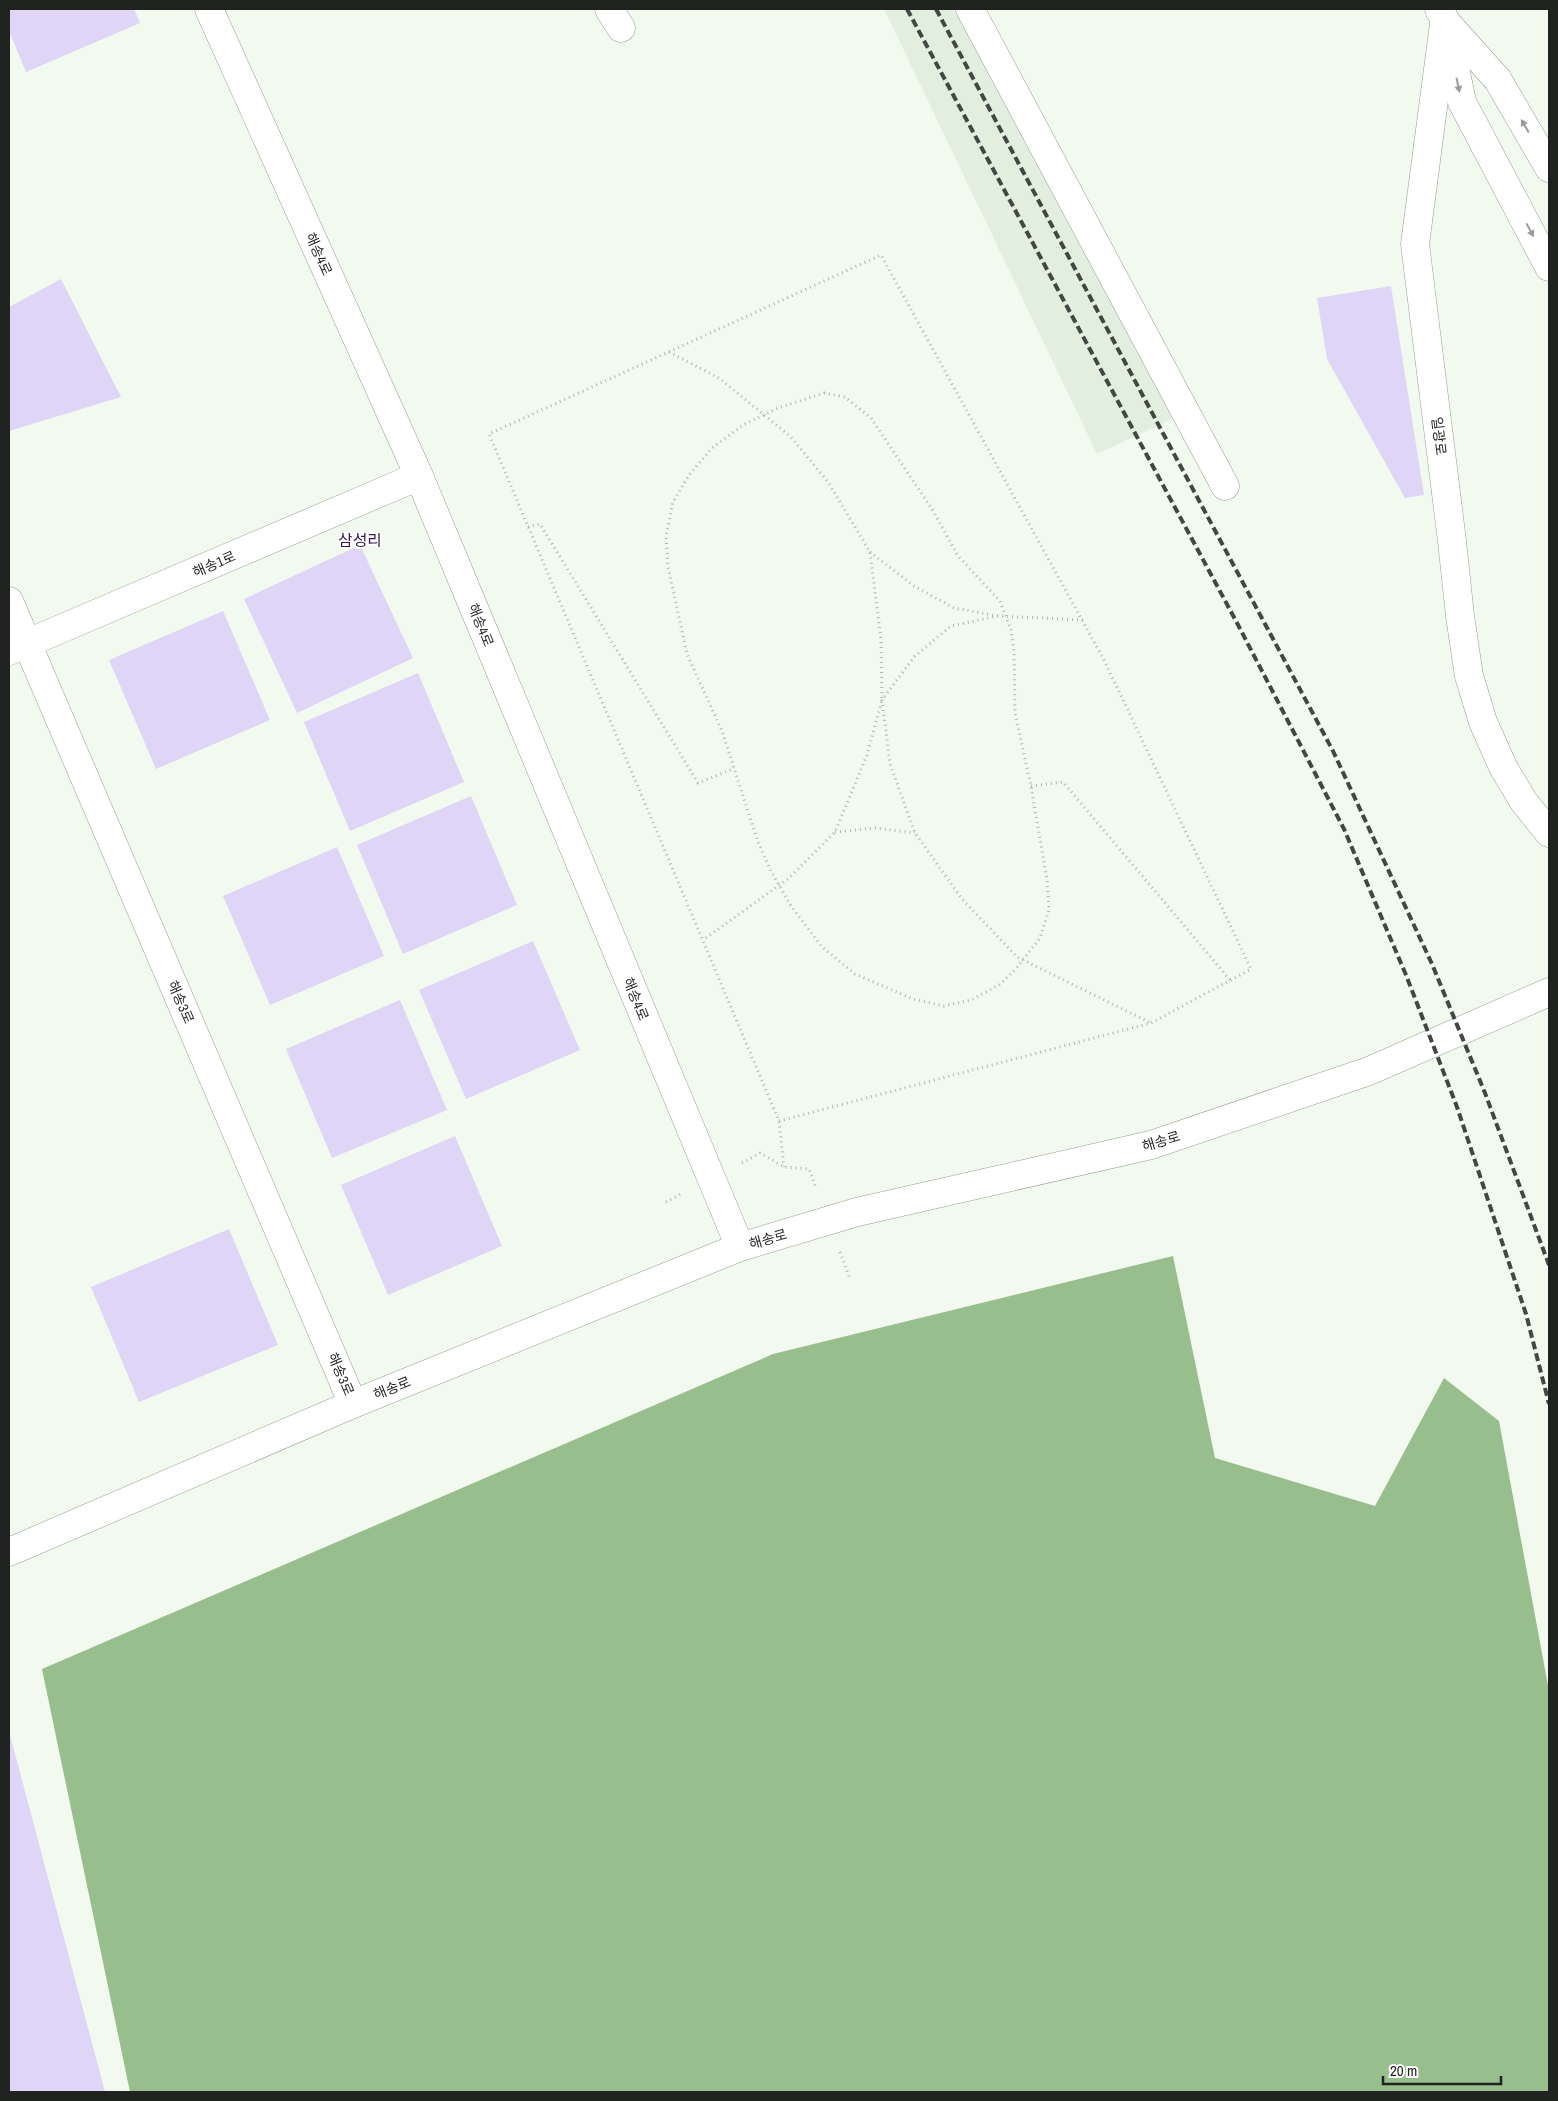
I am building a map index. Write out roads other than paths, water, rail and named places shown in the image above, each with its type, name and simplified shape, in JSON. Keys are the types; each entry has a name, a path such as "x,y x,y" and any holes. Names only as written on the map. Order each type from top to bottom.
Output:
{"street":[{"name":"해송4로","path":"209,9 419,476 740,1247"},
{"path":"970,9 1225,486"},
{"path":"1442,15 1498,80 1549,168"},
{"path":"1442,15 1462,102 1549,267"},
{"name":"일광로","path":"1442,15 1416,244 1460,616 1470,676 1483,722 1503,768 1524,802 1549,833"},
{"name":"해송1로","path":"18,647 419,476"},
{"name":"해송3로","path":"9,601 18,647 353,1404"},
{"name":"해송로","path":"9,1552 353,1404 740,1247 857,1212 1151,1145 1369,1072 1549,992"}],"railway":[{"path":"907,9 1236,621 1344,829 1406,975 1457,1107 1526,1314 1549,1404"},
{"path":"936,9 1333,751 1432,964 1485,1093 1549,1265"}],"district":[{"name":"삼성리","path":"360,540"}]}
